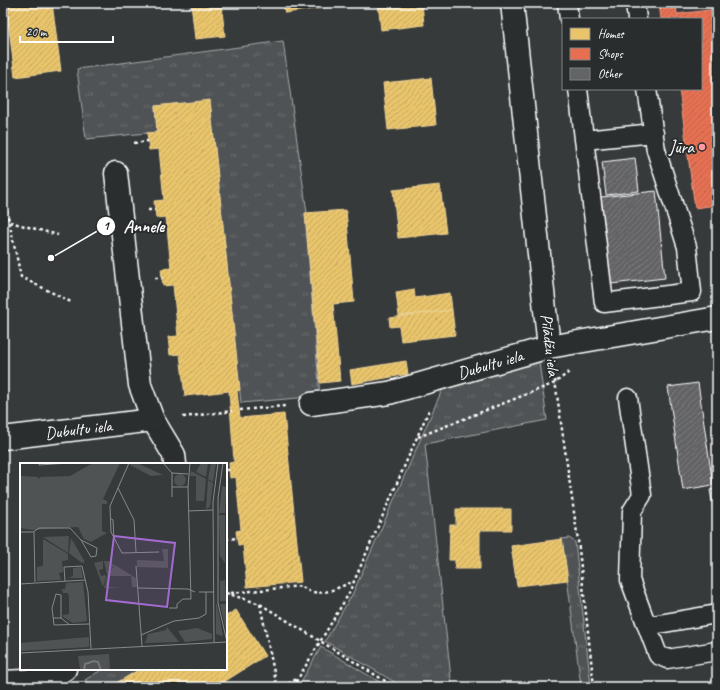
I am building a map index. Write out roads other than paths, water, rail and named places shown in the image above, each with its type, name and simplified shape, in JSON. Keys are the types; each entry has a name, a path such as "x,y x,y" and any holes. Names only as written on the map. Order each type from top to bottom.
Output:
{"street":[{"name":"Pīlādžu iela","path":"512,3 550,347"},
{"path":"116,173 140,385 153,420 174,455 175,463"},
{"name":"Dubultu iela","path":"311,404 389,393 444,376 550,347 717,318"},
{"name":"Dubultu iela","path":"3,438 153,420"},
{"path":"3,682 42,684 63,670"}],"lane":[{"path":"567,3 569,18"},
{"path":"635,3 638,18"},
{"path":"578,90 604,303 692,292 687,247 656,150 647,90"},
{"path":"584,140 654,132"},
{"path":"628,398 642,495 632,511 630,580 658,655 667,659 717,651"},
{"path":"647,626 717,614"}],"place":[{"name":"Jūra","path":"702,147"},
{"name":"Annele","path":"51,258"}]}
